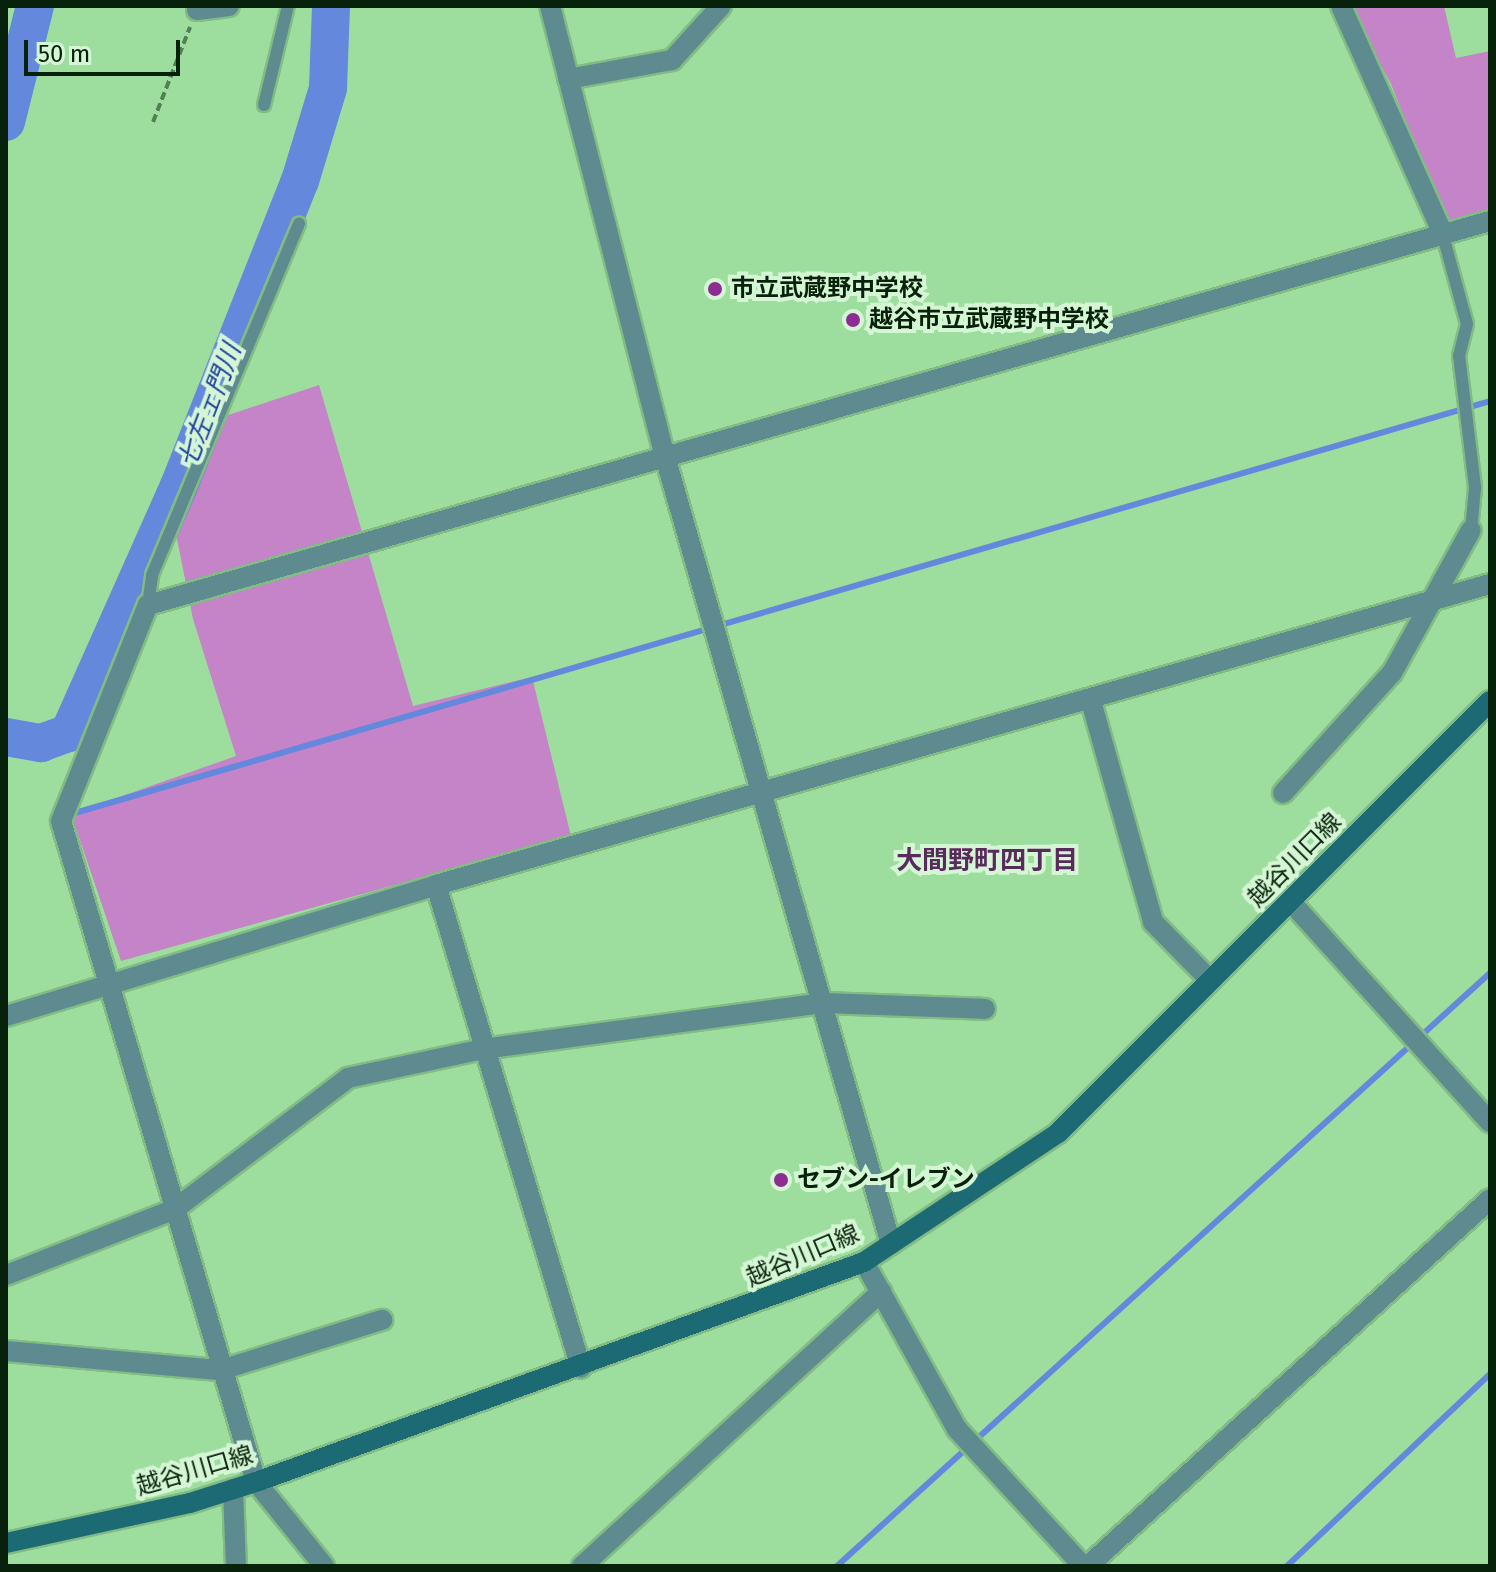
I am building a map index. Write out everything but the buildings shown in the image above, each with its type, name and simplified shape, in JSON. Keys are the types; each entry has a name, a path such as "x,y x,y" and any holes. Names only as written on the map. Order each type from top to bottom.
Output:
{"main road":[{"name":"越谷川口線","path":"6,1543 256,1482 581,1368 864,1262 1058,1133 1490,701"}],"street":[{"path":"197,10 229,6"},
{"path":"550,6 666,460 759,797 824,1003 891,1244"},
{"path":"568,79 672,60 721,6"},
{"path":"1341,6 1442,232"},
{"path":"324,1566 256,1482 61,821 148,605 666,460 1442,232 1490,221"},
{"path":"1283,793 1392,673 1435,602 1471,530"},
{"path":"6,1016 436,885 759,797 1490,584"},
{"path":"1091,701 1153,922 1210,980"},
{"path":"436,885 581,1368"},
{"path":"1291,902 1490,1122"},
{"path":"6,1275 175,1209 348,1078 483,1049 824,1003 985,1009"},
{"path":"864,1262 957,1429 1085,1566 1490,1199"},
{"path":"582,1566 881,1292"},
{"path":"6,1351 221,1370 382,1320"},
{"path":"233,1489 236,1566"}],"lane":[{"path":"264,105 288,6"},
{"path":"148,605 152,575 299,224"},
{"path":"1442,232 1467,324 1459,355 1475,488 1471,530"}],"path":[{"path":"153,122 197,10"}],"shaded area":[{"path":"1349,6 1444,6 1456,58 1490,51 1490,209 1445,222 1391,84"},
{"path":"319,385 413,706 532,677 571,836 121,961 71,814 236,756 193,619 175,529 219,418"}],"waterway":[{"path":"6,122 35,6"},
{"name":"七左ェ門川","path":"6,737 41,743 69,733 179,486 300,181 328,88 331,6"},
{"path":"68,815 1490,401"},
{"path":"837,1566 1490,973"},
{"path":"1287,1566 1490,1374"}],"place":[{"name":"市立武蔵野中学校","path":"715,289"},
{"name":"越谷市立武蔵野中学校","path":"853,320"},
{"name":"セブン-イレブン","path":"781,1180"}],"district":[{"name":"大間野町四丁目","path":"987,861"}]}
